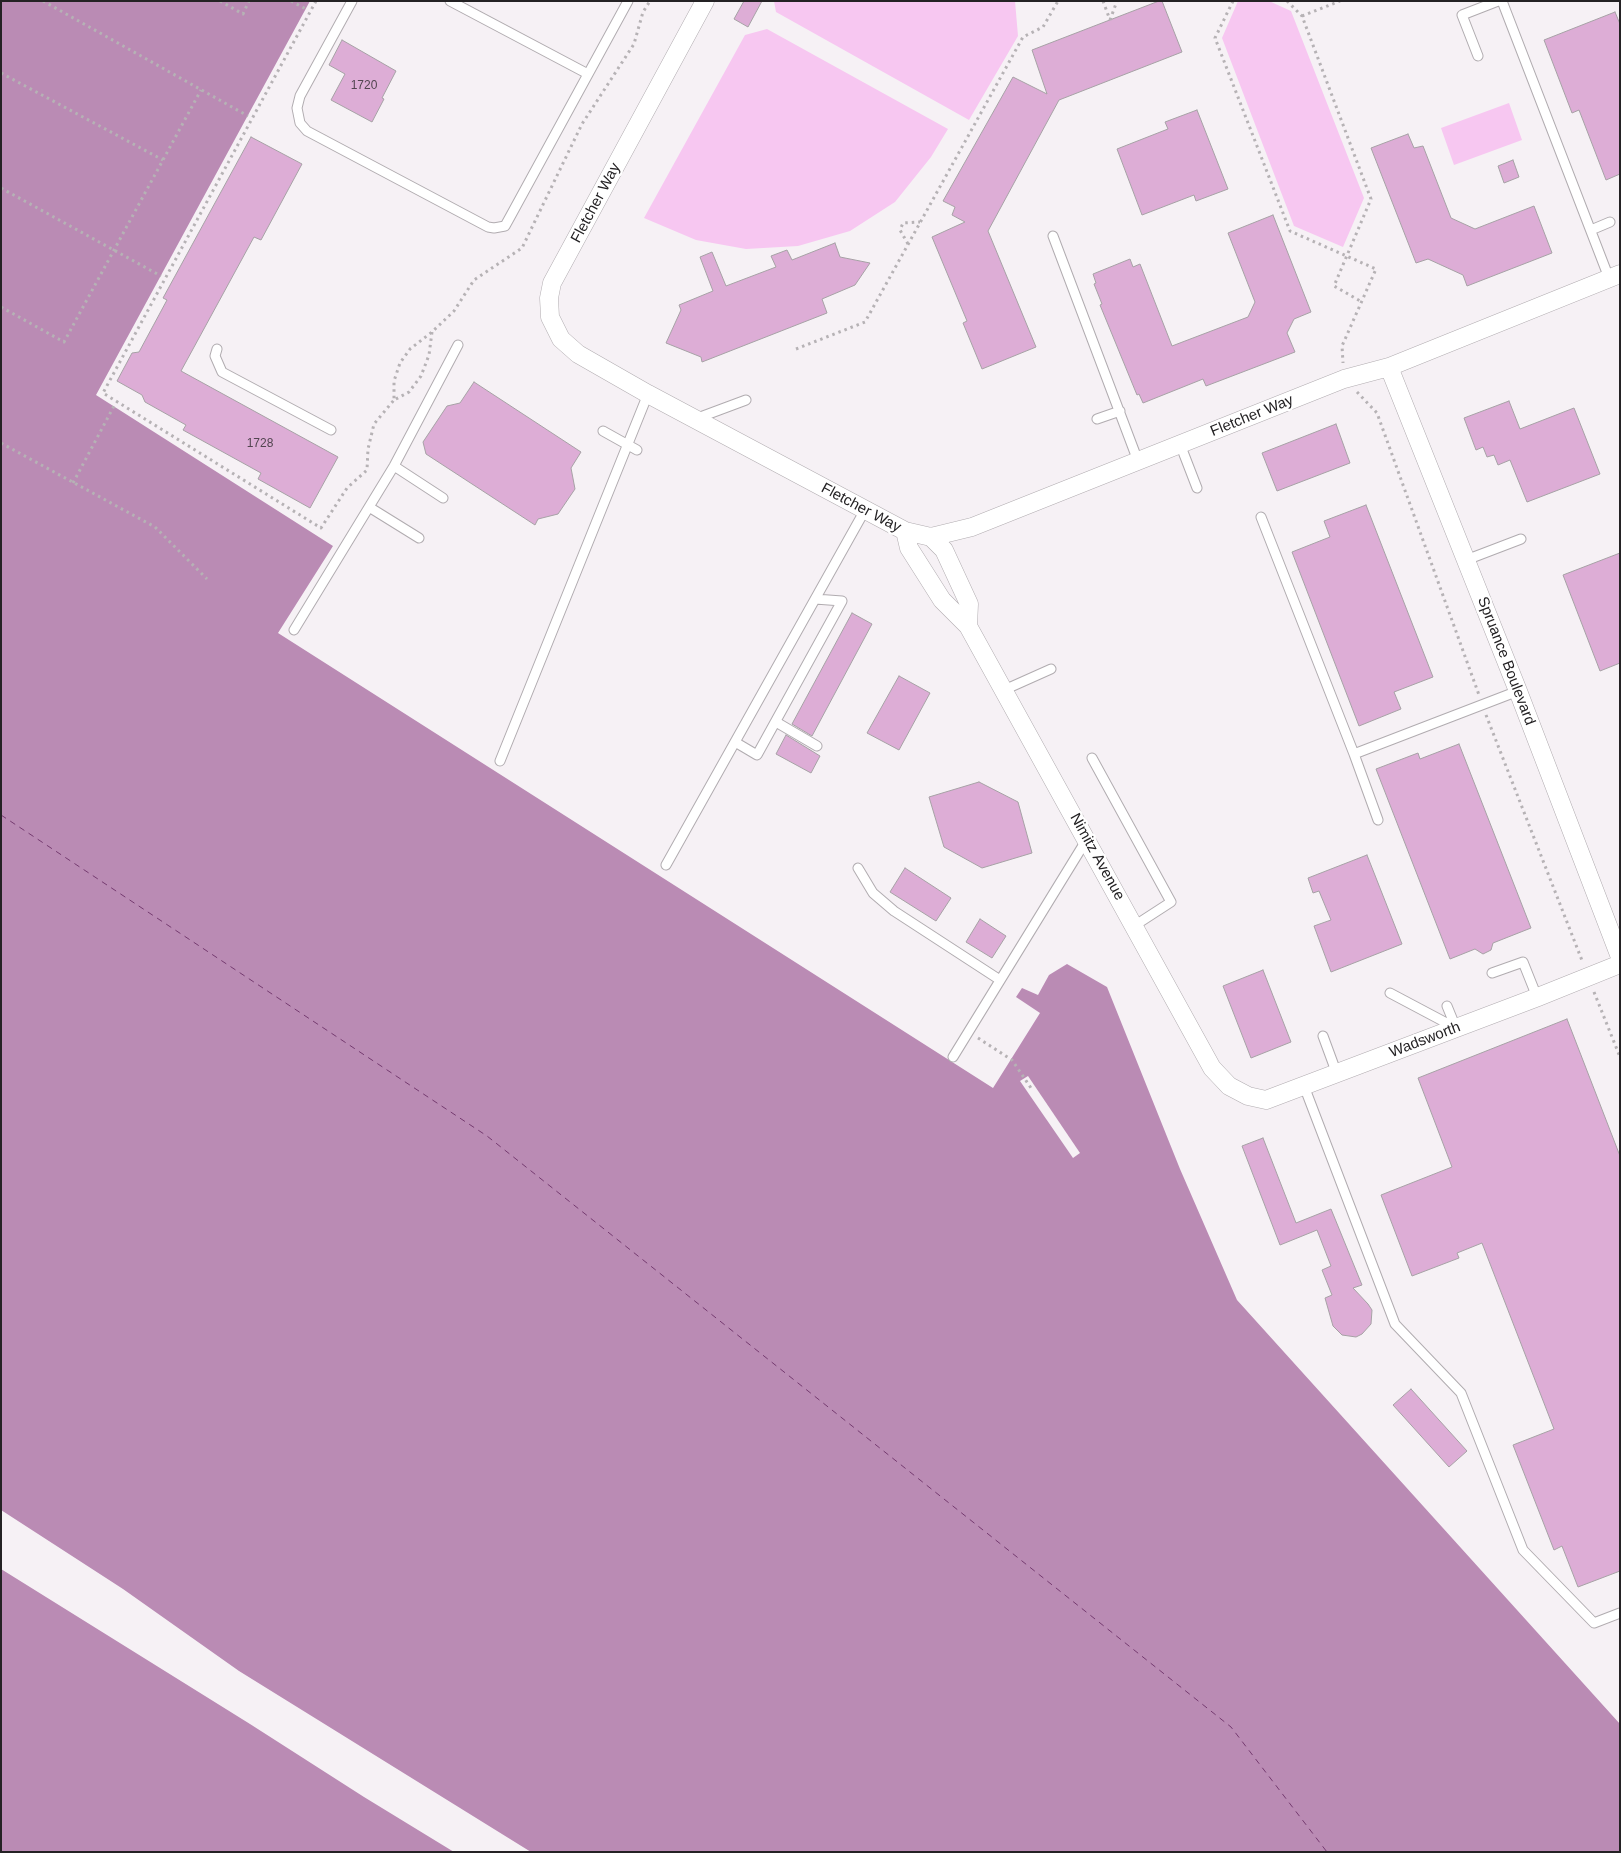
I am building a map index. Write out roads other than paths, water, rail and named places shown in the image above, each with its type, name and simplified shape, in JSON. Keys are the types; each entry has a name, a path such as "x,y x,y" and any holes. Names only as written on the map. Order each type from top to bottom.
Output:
{"street":[{"name":"Fletcher Way","path":"706,1 552,283 549,298 550,317 561,339 578,354 694,419 905,531 931,537 972,527 1344,379 1389,367 1614,276"},
{"name":"Spruance Boulevard","path":"1389,367 1518,691 1620,956"},
{"name":"Nimitz Avenue","path":"905,531 909,548 942,600 968,626 1212,1068 1229,1086"},
{"name":"Nimitz Avenue","path":"931,537 944,550 969,604 968,626"},
{"name":"Wadsworth","path":"1229,1086 1248,1096 1266,1100 1620,964"}],"lane":[{"path":"352,1 300,96 297,108 300,123 307,131 494,228 505,226 628,1"},
{"path":"450,1 588,74"},
{"path":"1478,56 1462,15 1498,1"},
{"path":"1502,1 1591,230 1614,276"},
{"path":"1591,230 1610,222"},
{"path":"1053,236 1138,460"},
{"path":"294,630 394,466 458,346"},
{"path":"217,349 215,356 217,365 222,372 331,430"},
{"path":"500,761 648,394"},
{"path":"694,419 746,400"},
{"path":"1097,419 1120,412"},
{"path":"603,431 637,450"},
{"path":"1180,444 1197,488"},
{"path":"394,466 443,498"},
{"path":"369,507 419,538"},
{"path":"666,865 865,510"},
{"path":"1261,516 1378,820"},
{"path":"1466,560 1521,539"},
{"path":"735,742 757,756 842,601 815,599"},
{"path":"1004,690 1052,669"},
{"path":"1354,754 1518,691"},
{"path":"776,722 817,746"},
{"path":"1092,758 1171,902 1134,926"},
{"path":"954,1057 1087,839"},
{"path":"858,868 873,893 894,911 1000,980"},
{"path":"1492,973 1523,962 1537,997"},
{"path":"1390,993 1456,1028"},
{"path":"1447,1006 1456,1028"},
{"path":"1323,1036 1337,1074"},
{"path":"1304,1086 1395,1324 1461,1393 1523,1550 1594,1623 1620,1613"}]}
